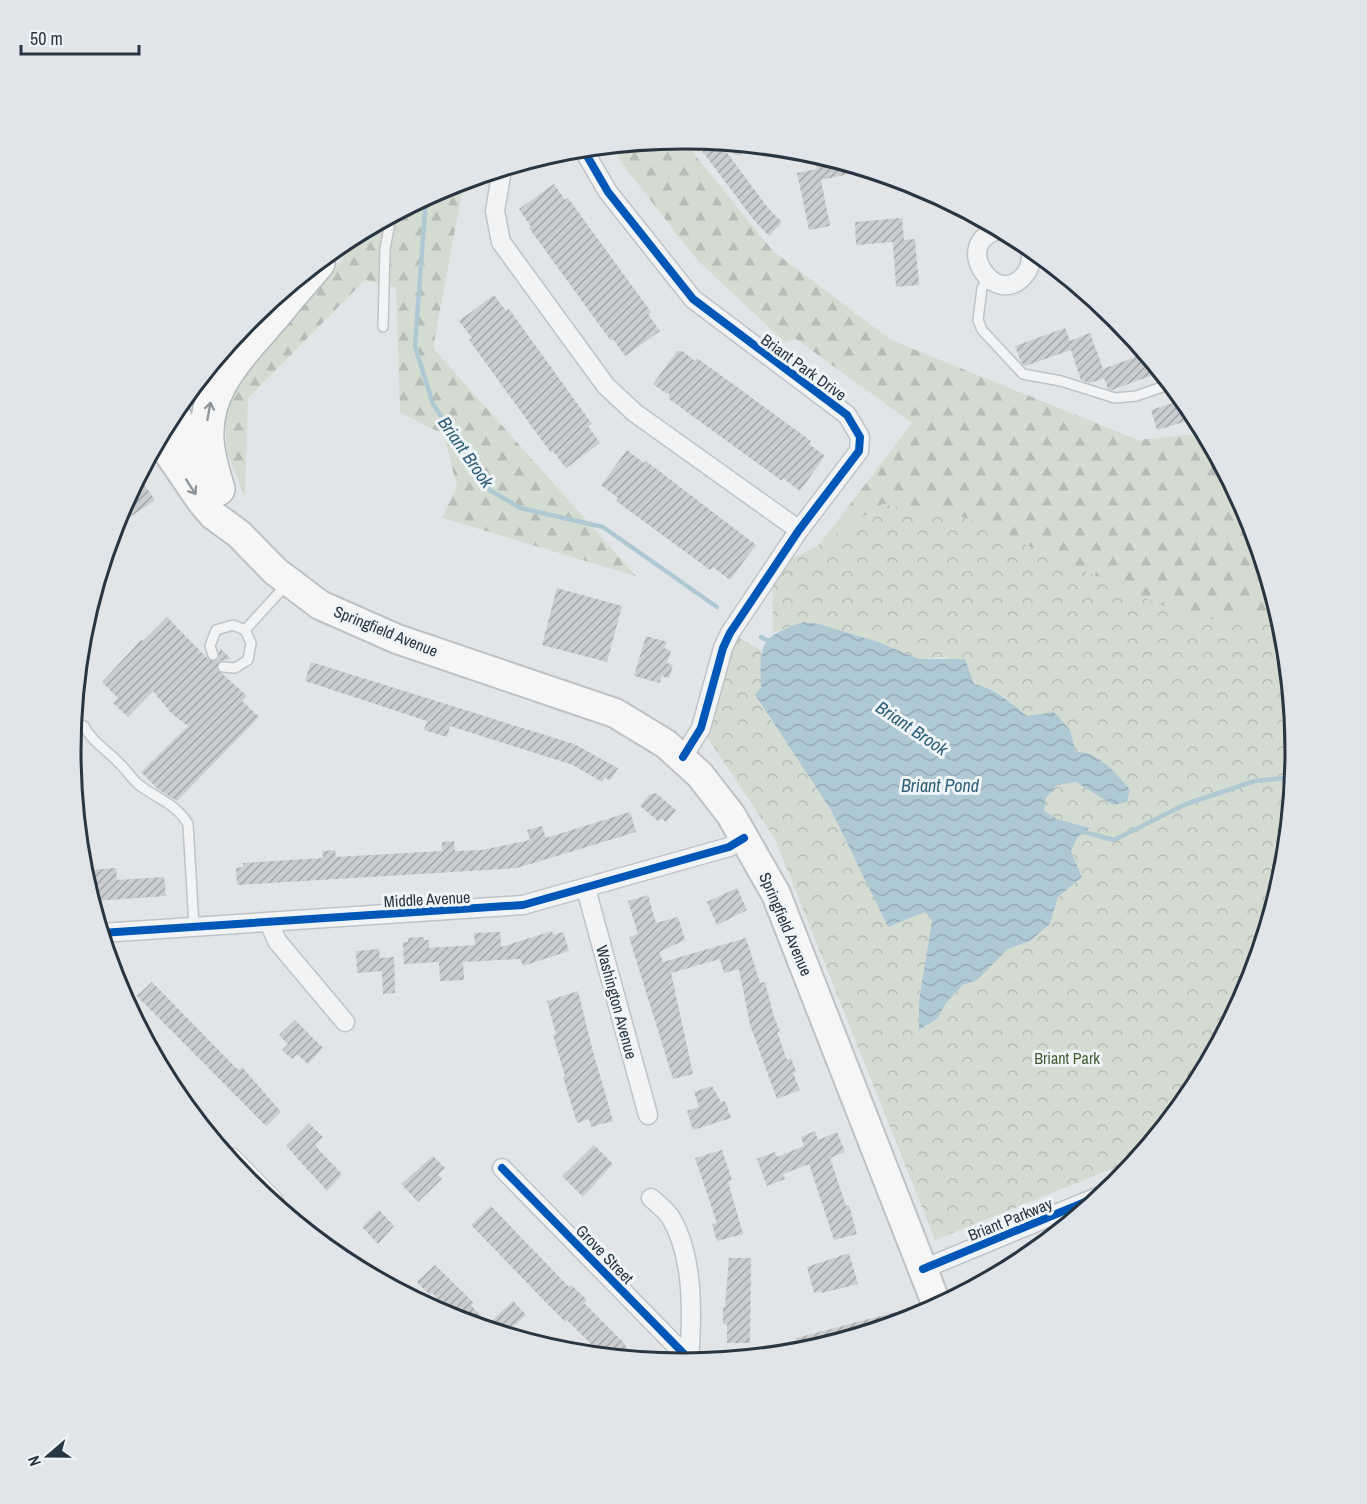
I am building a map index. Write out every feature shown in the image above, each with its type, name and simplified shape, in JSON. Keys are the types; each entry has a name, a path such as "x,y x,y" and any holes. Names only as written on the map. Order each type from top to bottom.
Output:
{"highway":[{"path":"218,489 207,448 208,418 212,398 220,379 235,359 263,330 289,297"},
{"path":"283,301 287,299"}],"main road":[{"name":"Springfield Avenue","path":"180,422 218,489 239,534"},
{"name":"Springfield Avenue","path":"165,447 213,515 239,534 289,582 320,605 397,639 615,713 640,727 682,757 711,790 744,838 776,894 934,1299"}],"street":[{"name":"Briant Park Drive","path":"588,158 608,192 693,299 847,415 856,426 860,438 859,451 799,530 730,633 723,648 701,728 682,757"},
{"path":"501,178 495,211 501,242 606,386 635,413 799,530"},
{"path":"991,234 982,241 977,257 982,273 988,279 1006,284 1023,277 1031,260"},
{"name":"Middle Avenue","path":"109,932 507,908 586,889 729,847 744,838"},
{"name":"Washington Avenue","path":"586,889 648,1115"},
{"path":"269,922 283,949 345,1022"},
{"name":"Grove Street","path":"502,1168 681,1354"},
{"path":"651,1198 670,1216 682,1243 689,1286 689,1354"},
{"name":"Briant Parkway","path":"922,1269 1082,1204"}],"lane":[{"path":"383,327 385,249 389,226"},
{"path":"988,279 982,288 978,320 982,330 1023,374 1061,381 1115,398 1136,396 1162,387"},
{"path":"245,630 289,582"},
{"path":"213,656 210,646 216,630 233,625 245,630 251,643 248,660 242,666 224,667"},
{"path":"84,726 89,736 138,784 161,797 182,814 188,824 194,926"}],"green space":[{"path":"690,149 773,251 891,340 1138,440 1195,434 1224,486 1240,521 1254,558 1270,617 1195,620 966,518 883,504 819,545 912,423 796,339 785,342 698,261 623,165 617,154"},
{"path":"462,192 433,348 636,576 442,518 457,487 444,435 400,412 396,288 365,280 248,398 245,497 227,452 225,421 230,388 341,261 344,255 382,230"},
{"name":"Briant Park","path":"883,504 966,518 1195,620 1270,617 1281,673 1285,713 1285,791 1274,870 1254,946 1224,1018 1205,1053 1161,1119 1122,1165 935,1240 775,839 701,728 730,633 761,650 761,687 755,696 831,810 888,926 925,912 932,921 919,1000 920,1030 937,1019 946,1003 963,985 977,980 1008,949 1030,941 1050,924 1058,897 1082,877 1071,851 1077,838 1090,828 1057,819 1044,811 1046,798 1057,784 1076,782 1114,805 1076,752 1070,730 1027,716 1002,695 985,686 974,684 945,657 919,659 819,624 803,622 773,633 772,569 819,545"}],"water":[{"name":"Briant Pond","path":"803,622 819,624 878,642 919,659 965,659 974,684 996,692 1027,716 1054,712 1070,730 1076,752 1099,759 1130,789 1127,802 1113,805 1076,782 1057,785 1046,798 1044,811 1057,819 1090,828 1077,838 1071,851 1082,877 1058,897 1050,924 1030,941 1008,949 977,980 963,985 946,1003 937,1019 919,1030 919,1000 932,921 925,912 888,927 831,810 755,695 761,687 762,651 766,643 778,632"}],"building":[{"path":"701,150 726,151 768,208 782,222 769,236 753,219"},
{"path":"816,165 851,173 821,180 830,226 809,230 797,173 817,169"},
{"path":"554,184 565,200 568,198 651,312 648,314 660,331 625,356 613,339 611,341 529,228 531,227 519,209"},
{"path":"902,218 904,240 915,239 919,285 896,287 893,242 856,245 855,222"},
{"path":"494,295 506,311 509,309 592,424 588,426 600,443 566,468 553,451 551,453 469,340 472,338 459,321"},
{"path":"1065,328 1070,341 1090,333 1103,369 1137,356 1153,375 1112,390 1108,389 1104,378 1090,383 1081,380 1071,350 1025,366 1015,346"},
{"path":"677,351 682,351 695,361 697,358 811,441 809,444 825,456 800,491 783,478 782,481 669,399 669,392 667,394 653,384"},
{"path":"1174,403 1187,421 1157,430 1151,410"},
{"path":"627,450 644,463 646,461 756,545 730,580 713,567 710,570 616,501 618,498 601,485"},
{"path":"144,484 155,500 128,518"},
{"path":"557,588 622,606 607,662 542,645"},
{"path":"167,617 209,660 218,660 220,648 231,659 220,661 217,669 247,696 242,701 259,717 177,801 158,789 141,772 188,726 172,714 153,691 128,717 113,703 118,698 102,682 142,639 143,641"},
{"path":"646,636 667,642 664,648 671,651 667,663 673,665 669,678 661,676 660,683 634,676"},
{"path":"311,662 574,744 618,768 610,781 605,777 602,782 573,765 450,726 447,737 424,730 427,721 305,681"},
{"path":"656,793 676,810 666,822 661,818 658,821 640,806 649,795"},
{"path":"630,812 636,832 517,868 237,885 236,868 243,867 243,863 323,858 322,851 335,850 336,857 442,851 442,842 454,841 455,851 482,850 530,840 527,830 542,826 546,838"},
{"path":"116,868 117,880 164,877 166,896 100,901 93,870"},
{"path":"737,888 747,910 717,925 707,902"},
{"path":"648,895 656,923 678,917 685,940 659,952 663,962 746,938 760,983 765,982 780,1031 777,1032 787,1060 791,1058 796,1072 793,1073 800,1090 777,1099 750,1025 739,969 724,973 720,959 671,973 693,1074 673,1079 629,937 638,934 628,901"},
{"path":"552,931 553,935 563,932 569,951 523,966 520,959 463,962 464,980 440,981 439,962 404,964 403,942 408,942 408,938 424,937 424,940 429,940 429,948 475,945 474,933 500,932 501,947"},
{"path":"379,949 380,958 394,957 395,993 383,994 382,971 357,973 356,951"},
{"path":"152,982 236,1068 239,1070 242,1067 281,1112 266,1126 137,996"},
{"path":"578,991 613,1121 591,1127 589,1119 577,1123 563,1077 565,1076 553,1035 556,1034 547,1001"},
{"path":"295,1020 323,1048 308,1064 297,1054 292,1059 282,1050 288,1044 279,1035"},
{"path":"712,1086 721,1102 725,1101 731,1118 693,1130 687,1111 699,1107 694,1092"},
{"path":"309,1123 323,1137 315,1144 342,1174 327,1191 286,1146"},
{"path":"815,1131 818,1140 837,1132 845,1152 830,1158 846,1206 849,1205 857,1234 834,1240 809,1164 783,1174 785,1179 767,1186 757,1159 775,1152 777,1157 804,1146 801,1137"},
{"path":"594,1145 613,1164 583,1197 562,1176"},
{"path":"722,1150 732,1180 728,1182 743,1234 717,1241 712,1224 717,1223 695,1158"},
{"path":"433,1156 445,1168 438,1175 442,1179 418,1202 401,1184"},
{"path":"491,1206 569,1287 571,1285 587,1300 584,1303 623,1342 629,1351 594,1347 567,1320 565,1322 471,1225"},
{"path":"379,1210 394,1226 378,1244 362,1227"},
{"path":"849,1253 858,1284 814,1293 807,1267"},
{"path":"729,1258 751,1258 750,1343 727,1343 727,1324 723,1324 723,1307 725,1307"},
{"path":"435,1265 474,1303 471,1305 486,1321 442,1304 417,1282"},
{"path":"513,1301 526,1315 511,1329 489,1323"},
{"path":"896,1312 897,1315 839,1334 801,1343 797,1344 796,1338"}],"waterway":[{"name":"Briant Brook","path":"425,208 415,346 433,404 490,490 520,508 603,527 717,607"},
{"name":"Briant Brook","path":"761,637 773,643"},
{"name":"Briant Brook","path":"1080,831 1114,840 1186,804 1255,781 1285,778"}],"cycle path":[{"path":"588,158 608,192 693,299 847,415 860,437 859,451 799,530 730,633 723,648 701,728 683,757"},
{"path":"109,932 523,905 729,847 744,838"},
{"path":"502,1168 684,1354"},
{"path":"923,1269 1083,1203"}]}
